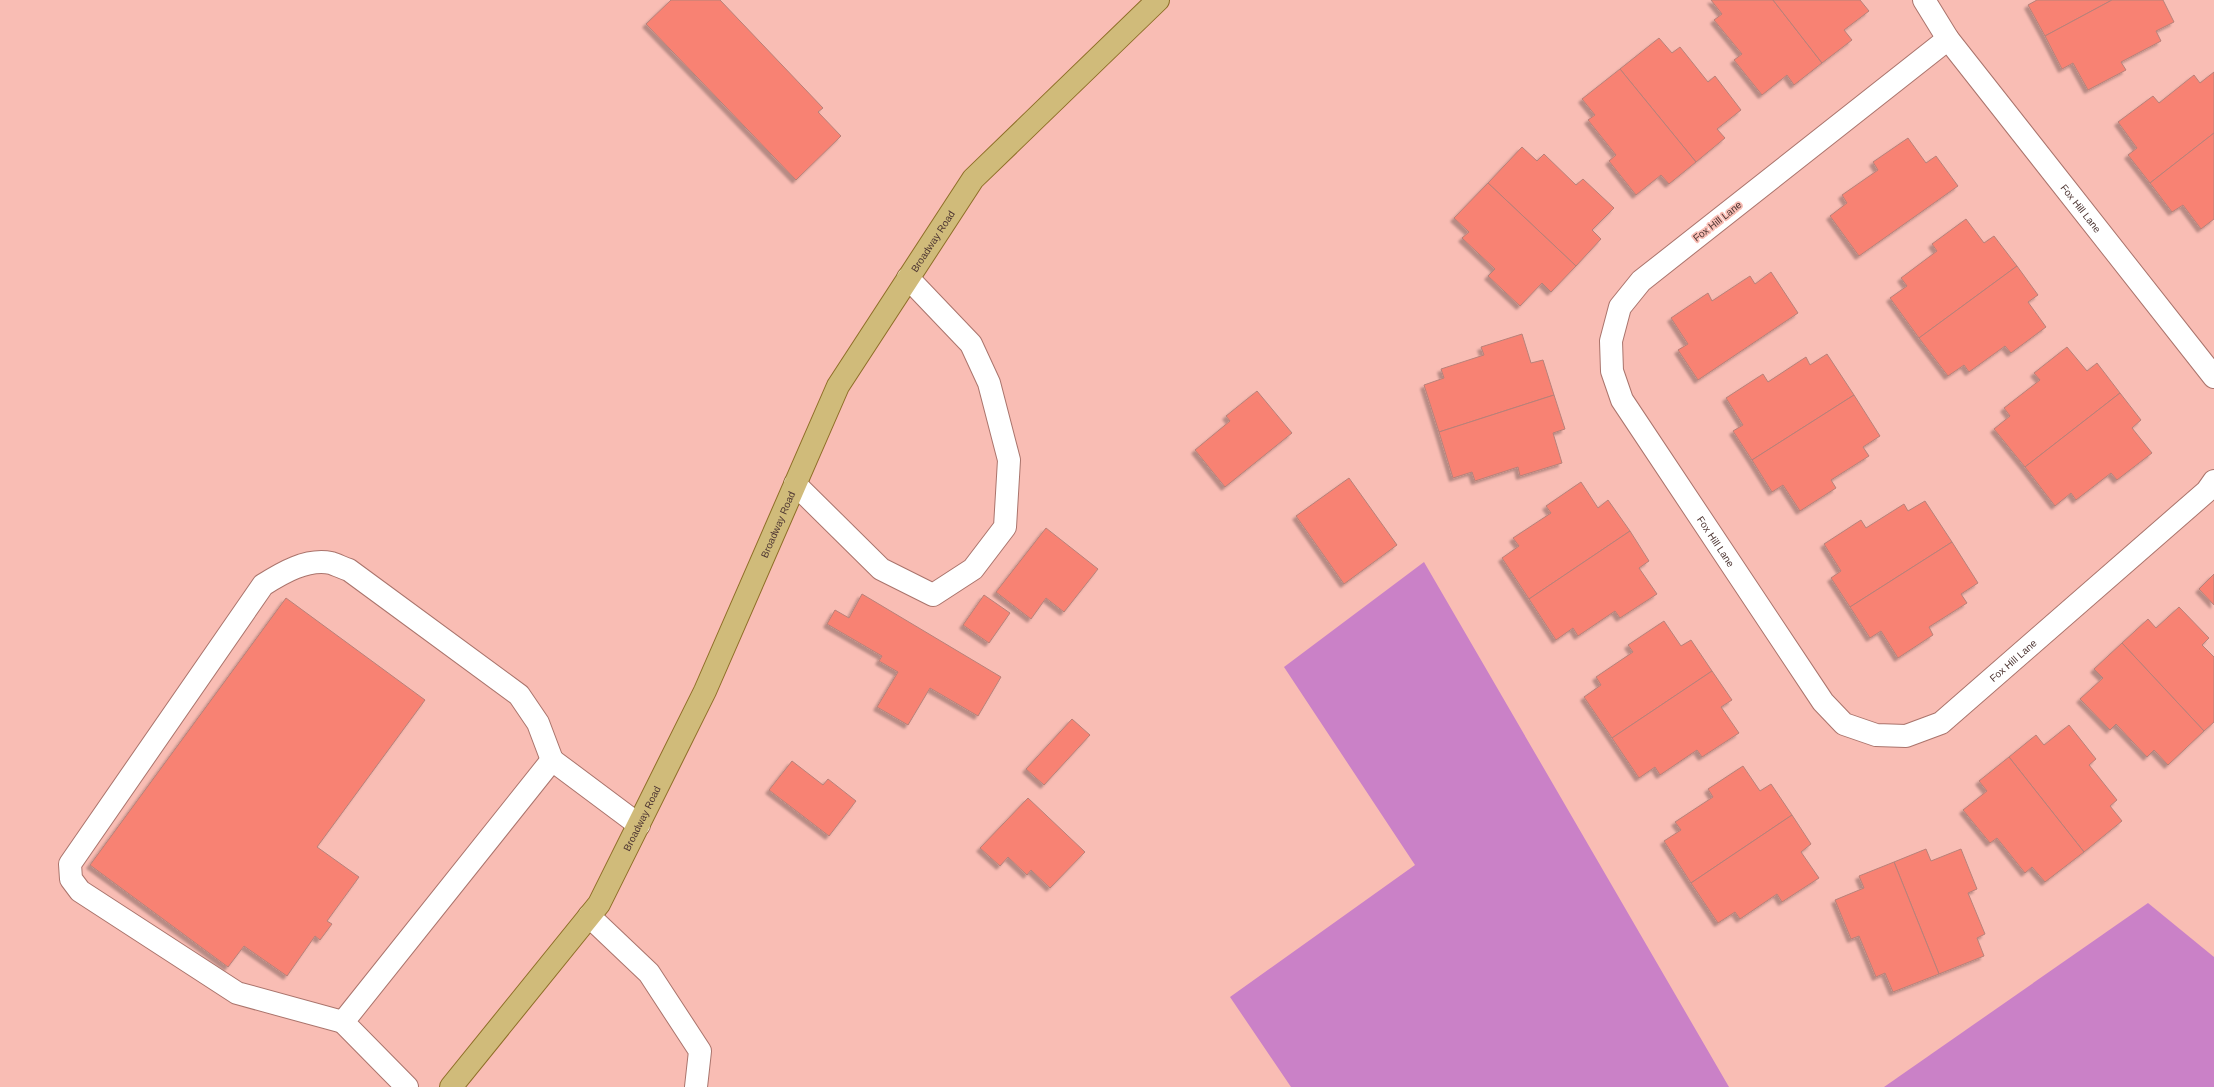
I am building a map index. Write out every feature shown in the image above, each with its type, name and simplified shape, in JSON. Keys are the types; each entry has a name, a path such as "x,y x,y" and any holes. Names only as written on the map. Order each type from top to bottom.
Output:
{"main road":[{"name":"Broadway Road","path":"451,1087 599,904 706,691 838,386 908,278 973,179 1158,0"}],"street":[{"name":"Fox Hill Lane","path":"1924,0 1948,39 2214,377"},
{"name":"Fox Hill Lane","path":"1948,39 1641,281 1620,307 1611,341 1612,371 1622,400 1823,702 1844,724 1876,735 1906,736 1941,723 2207,491 2214,481"},
{"path":"795,484 881,569 933,594 973,569 1006,527 1010,460 989,384 971,344 908,278"},
{"path":"407,1087 343,1022 237,993 80,891 71,878 70,864 263,585 286,571 311,564 330,563 349,570 519,695 538,723 552,760 638,825"},
{"path":"343,1022 552,760"},
{"path":"589,916 649,973 700,1051 696,1087"}],"shaded area":[{"path":"1424,562 1729,1087 1291,1087 1230,997 1415,865 1284,667"},
{"path":"2148,903 2214,957 2214,1087 1884,1087"}],"building":[{"path":"671,0 720,0 823,108 818,112 841,136 796,180 646,24"},
{"path":"1711,0 1773,0 1822,63 1794,85 1787,75 1762,95 1734,60 1742,54 1714,20 1722,14"},
{"path":"1773,0 1860,0 1869,11 1844,30 1852,40 1822,63"},
{"path":"2037,0 2112,0 2045,36 2028,5"},
{"path":"2112,0 2163,0 2174,22 2156,31 2161,41 2121,62 2126,70 2088,90 2073,63 2062,69 2045,36"},
{"path":"1659,38 1672,53 1680,47 1708,82 1715,76 1741,110 1717,129 1725,138 1696,162 1620,69"},
{"path":"1620,69 1696,162 1669,184 1661,175 1636,195 1609,161 1616,155 1588,120 1595,115 1582,99"},
{"path":"2214,72 2214,133 2150,183 2128,155 2137,148 2118,122 2153,96 2159,103 2194,75 2200,83"},
{"path":"2214,133 2214,219 2201,229 2183,205 2172,212 2150,183"},
{"path":"1908,138 1926,163 1936,156 1958,186 1859,256 1830,216 1847,203 1842,195 1878,170 1873,162"},
{"path":"1522,147 1537,161 1544,154 1576,185 1583,179 1614,208 1592,230 1601,239 1576,266 1488,183"},
{"path":"1488,183 1576,266 1551,292 1542,283 1520,306 1488,276 1495,269 1462,238 1469,232 1454,218"},
{"path":"1966,219 1984,243 1994,236 2017,266 1919,338 1890,298 1907,286 1901,278 1937,251 1932,244"},
{"path":"2017,266 2038,295 2028,302 2046,327 2011,353 2005,346 1969,372 1964,365 1948,376 1919,338"},
{"path":"1771,272 1798,313 1698,380 1678,350 1688,344 1671,318 1708,293 1712,301 1750,276 1755,284"},
{"path":"1522,334 1531,363 1543,360 1554,395 1439,432 1424,385 1444,378 1441,369 1484,355 1481,347"},
{"path":"2067,347 2087,371 2097,363 2120,393 2025,467 1994,429 2010,416 2004,408 2040,380 2034,373"},
{"path":"1827,354 1854,395 1752,460 1733,431 1743,425 1726,398 1763,374 1768,382 1806,357 1810,365"},
{"path":"1257,391 1292,433 1225,487 1195,450 1230,421 1226,416"},
{"path":"2120,393 2141,420 2132,428 2152,453 2117,480 2111,473 2076,500 2071,493 2055,506 2025,467"},
{"path":"1554,395 1565,429 1553,433 1562,463 1520,476 1518,467 1475,481 1472,472 1453,478 1439,432"},
{"path":"1854,395 1880,436 1863,447 1869,456 1831,480 1836,488 1800,511 1783,485 1772,492 1752,460"},
{"path":"1349,478 1397,545 1344,584 1296,516"},
{"path":"1581,482 1598,508 1608,500 1630,531 1529,599 1502,558 1519,546 1513,538 1551,513 1546,506"},
{"path":"1925,501 1952,542 1850,607 1831,578 1841,571 1824,544 1861,520 1866,528 1904,504 1908,511"},
{"path":"1046,528 1098,569 1064,612 1046,598 1031,619 996,592"},
{"path":"1630,531 1649,561 1639,568 1657,594 1620,618 1615,611 1578,636 1573,628 1556,640 1529,599"},
{"path":"1952,542 1978,583 1961,594 1967,603 1929,627 1933,635 1898,658 1881,631 1870,638 1850,607"},
{"path":"2214,574 2214,605 2199,589"},
{"path":"862,594 1001,677 978,716 930,688 908,725 877,707 898,672 879,661 882,656 827,624 835,610 849,618"},
{"path":"984,595 1010,613 989,643 963,625"},
{"path":"286,598 425,700 317,847 359,877 327,921 332,924 320,940 315,936 287,976 244,946 228,967 90,865"},
{"path":"2179,607 2209,638 2202,645 2214,657 2214,722 2204,731 2122,643 2148,619 2156,628"},
{"path":"1664,621 1681,646 1691,640 1712,671 1612,738 1584,697 1601,685 1596,677 1633,652 1628,645"},
{"path":"2122,643 2204,731 2168,765 2154,750 2147,757 2116,724 2110,730 2080,699 2103,678 2094,669"},
{"path":"1712,671 1732,700 1721,707 1739,733 1702,757 1697,750 1660,775 1655,767 1639,778 1612,738"},
{"path":"1072,719 1090,735 1044,785 1026,769"},
{"path":"2069,725 2096,759 2089,765 2117,800 2110,806 2122,821 2084,852 2009,757 2036,735 2044,745"},
{"path":"2009,757 2084,852 2045,882 2032,867 2025,873 1997,838 1990,843 1963,810 1987,791 1979,781"},
{"path":"792,761 823,785 828,779 856,801 829,836 769,790"},
{"path":"1743,766 1760,791 1771,784 1792,815 1691,883 1664,841 1681,830 1675,822 1713,797 1708,789"},
{"path":"1028,798 1085,852 1050,888 1031,870 1027,875 1008,857 1000,866 980,848"},
{"path":"1792,815 1811,844 1801,852 1819,878 1782,902 1777,894 1740,919 1735,912 1718,923 1691,883"},
{"path":"1926,849 1931,861 1961,849 1977,889 1968,893 1985,934 1977,938 1984,956 1939,974 1894,862"},
{"path":"1894,862 1939,974 1893,992 1885,973 1876,977 1859,936 1851,939 1835,900 1864,888 1859,876"}]}
